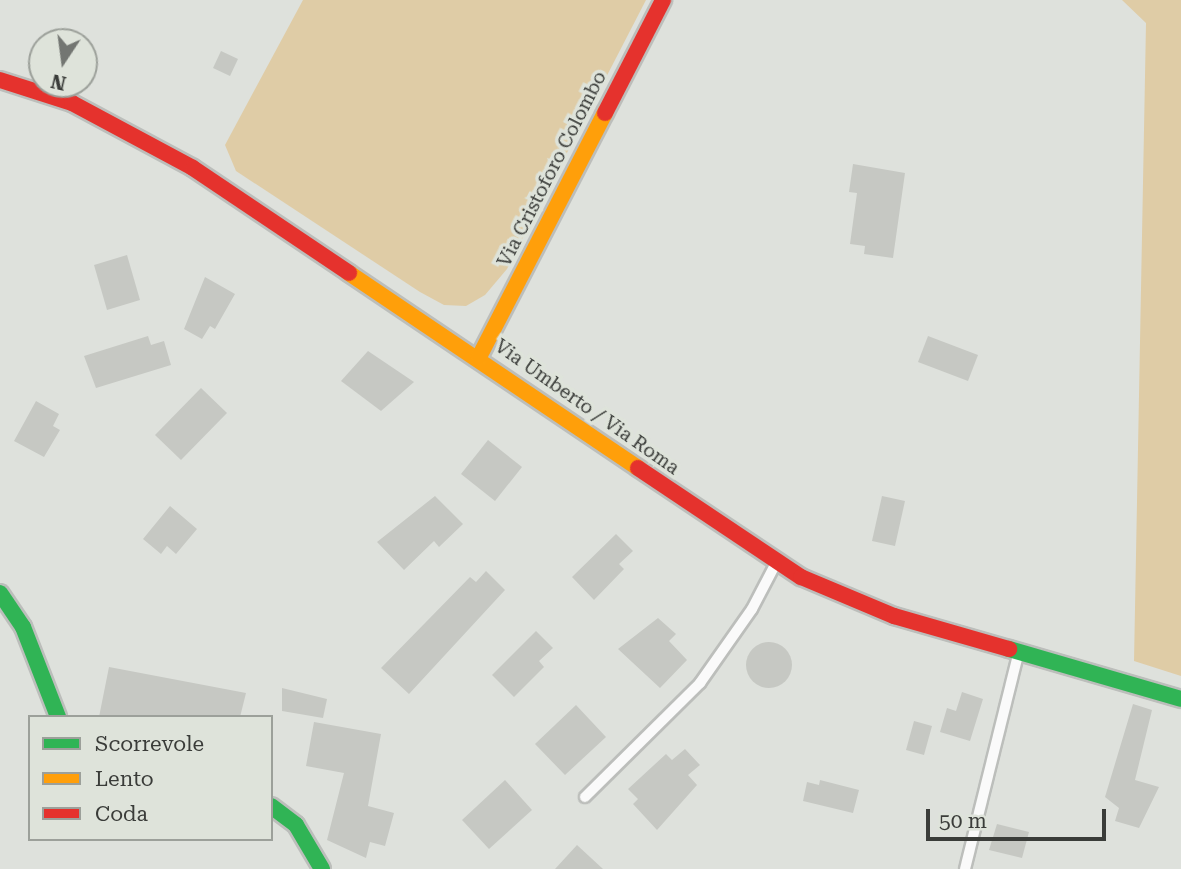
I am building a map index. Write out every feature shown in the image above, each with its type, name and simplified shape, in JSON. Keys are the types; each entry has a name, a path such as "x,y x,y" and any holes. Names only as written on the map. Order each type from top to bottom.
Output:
{"main road":[{"name":"Via Cristoforo Colombo","path":"479,357 663,0"},
{"name":"Via Umberto / Via Roma","path":"0,80 72,103 135,132 479,357 776,563 894,616 1181,699"},
{"path":"0,593 23,627 57,715"},
{"path":"273,808 296,825 322,869"}],"lane":[{"path":"584,797 699,683 752,609 776,563"},
{"path":"965,869 1019,652"}],"shaded area":[{"path":"303,0 646,0 507,269 485,295 466,306 444,305 420,292 236,171 225,145"},
{"path":"1122,0 1181,0 1181,676 1134,661 1146,23"}],"building":[{"path":"221,51 238,59 230,76 213,68"},
{"path":"853,164 905,173 893,258 864,254 865,246 850,244 857,193 849,192"},
{"path":"127,255 140,300 107,310 94,265"},
{"path":"205,277 235,294 215,329 210,326 202,339 184,329"},
{"path":"148,336 151,345 164,341 171,365 96,388 84,356"},
{"path":"928,336 978,355 968,381 918,362"},
{"path":"368,351 414,382 381,411 341,381"},
{"path":"201,388 227,413 181,460 155,435"},
{"path":"36,401 59,414 53,426 60,430 44,457 14,441"},
{"path":"488,440 522,467 495,501 461,474"},
{"path":"435,496 463,524 439,547 434,541 404,570 377,542"},
{"path":"882,496 905,501 895,546 872,541"},
{"path":"170,506 197,529 176,554 167,546 161,554 143,539"},
{"path":"616,534 633,551 619,564 624,569 594,600 572,577"},
{"path":"486,571 505,590 409,694 381,668 470,577 476,582"},
{"path":"658,618 676,634 669,641 687,660 660,688 618,649"},
{"path":"536,631 553,648 539,661 544,667 514,697 492,675"},
{"path":"769,642 785,649 792,665 785,681 769,688 753,681 746,665 753,649"},
{"path":"109,667 246,693 240,715 99,715"},
{"path":"282,688 327,699 323,718 282,711"},
{"path":"962,692 983,699 970,741 940,732 947,708 956,711"},
{"path":"1133,704 1152,710 1135,780 1159,787 1139,828 1115,821 1119,808 1105,797"},
{"path":"576,705 606,737 565,775 535,744"},
{"path":"914,721 932,726 924,755 906,750"},
{"path":"314,722 381,734 368,806 394,813 385,846 370,842 366,858 327,840 344,773 306,766"},
{"path":"685,749 700,765 688,775 697,785 657,830 633,804 638,799 628,789 666,754 672,760"},
{"path":"505,780 532,810 489,849 462,820"},
{"path":"820,780 859,790 853,813 803,801 807,782 819,785"},
{"path":"997,824 1029,832 1022,858 989,850"},
{"path":"577,845 603,869 555,869"}],"traffic: fast":[{"path":"0,593 23,627 57,715"},
{"path":"1009,649 1181,699"},
{"path":"273,808 296,825 322,869"}],"traffic: slow":[{"path":"479,357 605,113"},
{"path":"349,273 638,468"}],"traffic: jam":[{"path":"605,113 663,0"},
{"path":"0,80 72,103 193,168 349,273"},
{"path":"638,468 801,577 894,616 1009,649"}]}
